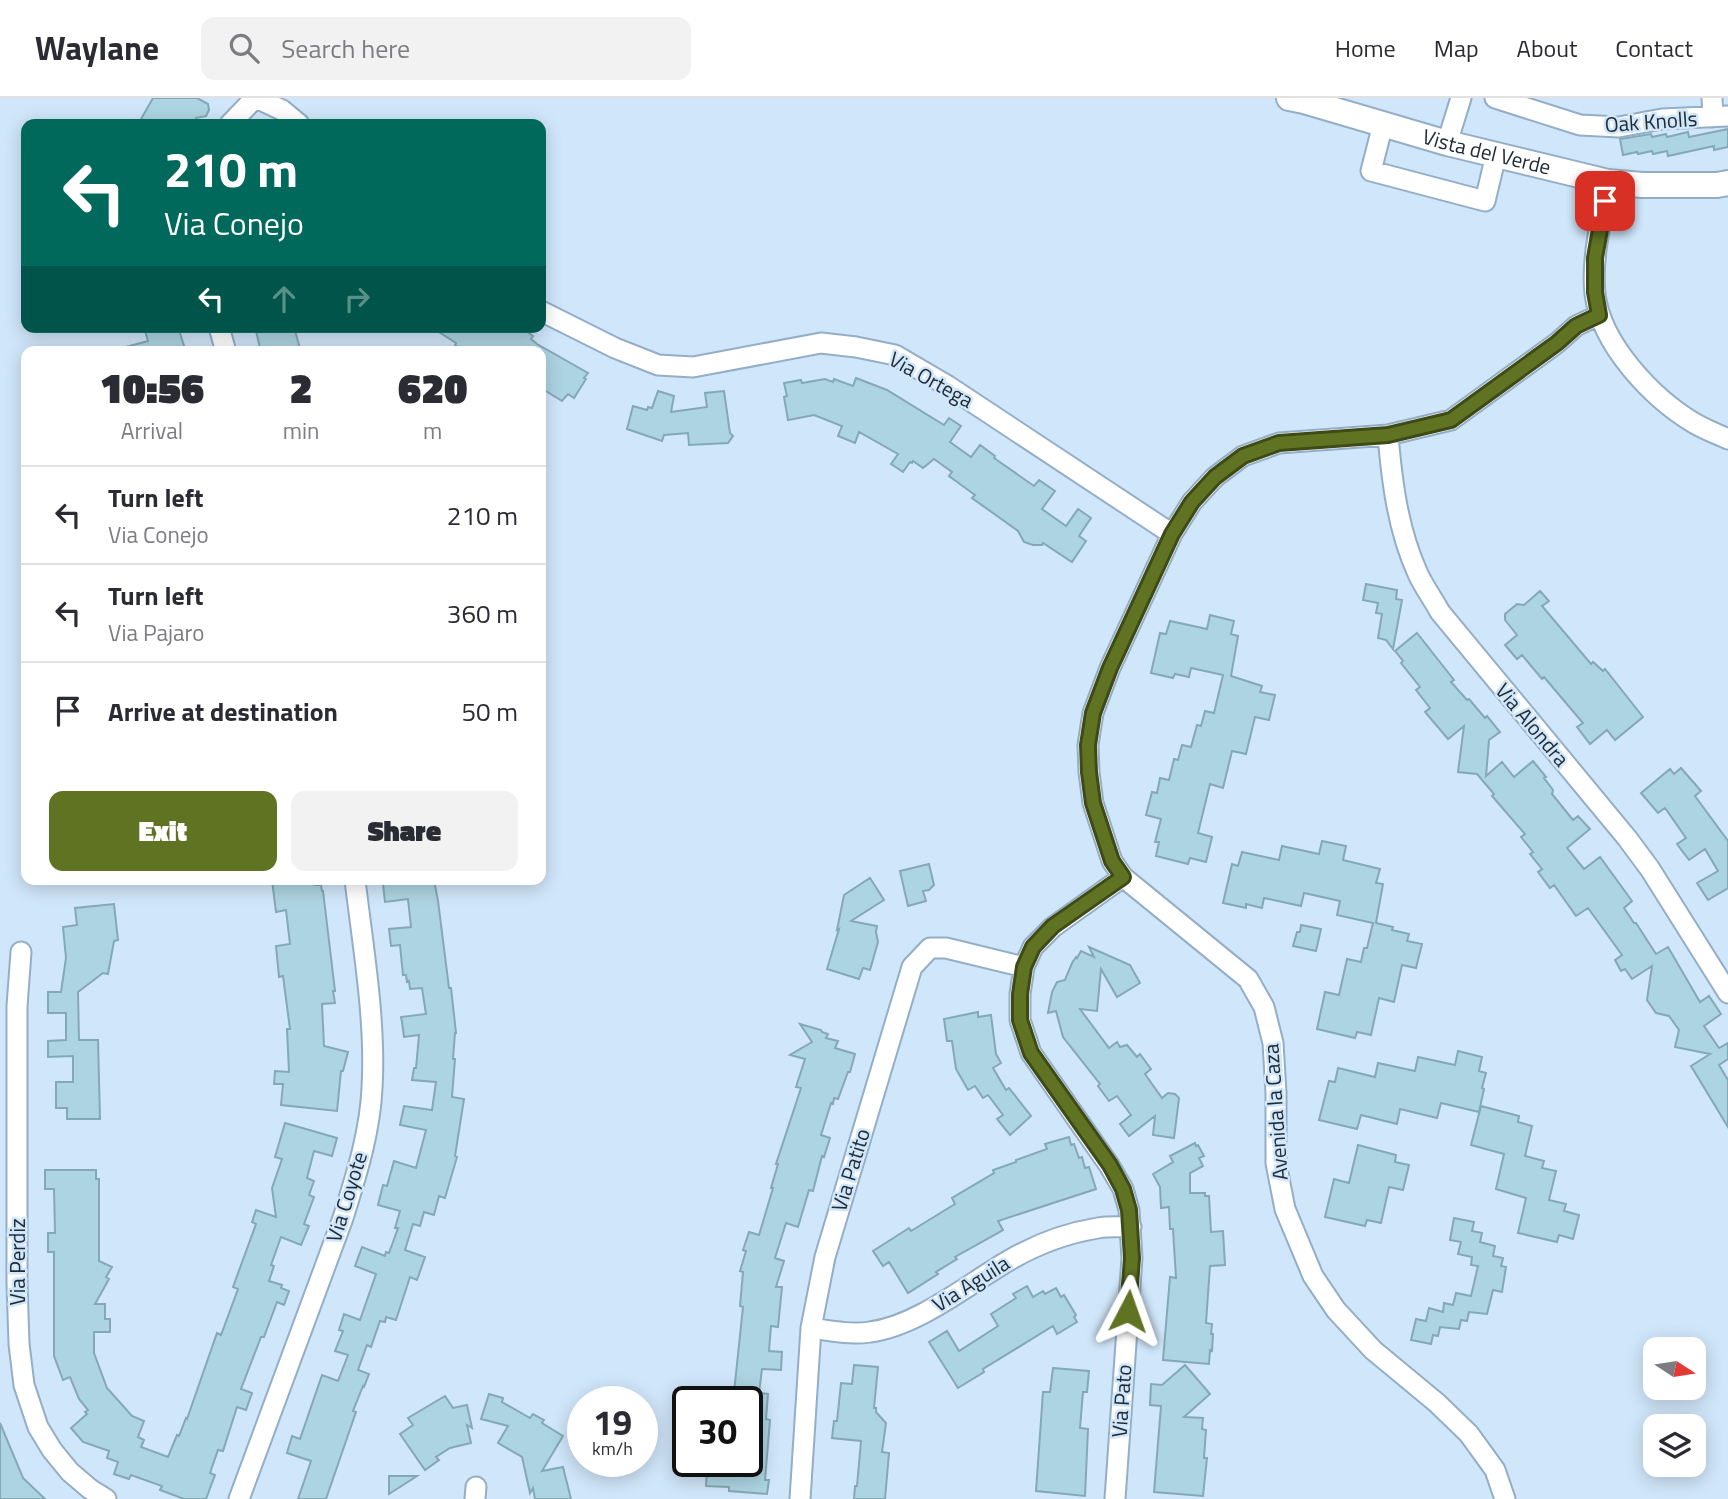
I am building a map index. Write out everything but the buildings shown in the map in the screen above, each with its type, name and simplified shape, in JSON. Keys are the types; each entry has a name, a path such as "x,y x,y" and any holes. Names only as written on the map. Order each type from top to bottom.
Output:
{"street":[{"path":"235,119 255,98 282,110 293,119"},
{"name":"Vista del Verde","path":"1289,98 1447,143 1608,182 1642,186 1728,183"},
{"path":"1447,143 1461,98"},
{"name":"Oak Knolls","path":"1495,98 1580,125 1619,127 1718,110"},
{"path":"1382,124 1371,171 1485,201 1496,155"},
{"path":"1608,182 1595,258 1595,292 1599,315 1628,366 1656,395 1694,423 1728,439"},
{"name":"Via Ortega","path":"546,314 615,348 658,365 693,367 821,343 895,355 948,386 1172,534"},
{"path":"1123,877 1112,861 1093,803 1088,745 1093,713 1110,668 1172,534 1192,502 1215,477 1243,456 1279,443 1388,435 1451,420 1557,343 1576,326 1599,315"},
{"name":"Via Alondra","path":"1388,435 1397,511 1407,546 1419,575 1440,612 1627,838 1650,869 1728,993"},
{"name":"Via Pato","path":"1115,1499 1132,1258 1129,1210 1123,1189 1116,1177 1031,1053 1020,1020 1020,994 1024,967 1033,947 1053,926 1123,877"},
{"name":"Avenida la Caza","path":"1123,877 1248,979 1264,1007 1273,1043 1276,1163 1285,1209 1312,1276 1336,1310 1373,1350 1437,1403 1469,1434 1495,1470 1505,1499"},
{"name":"Via Coyote","path":"239,1499 342,1219 368,1127 372,1088 372,1044 356,885"},
{"name":"Via Patito","path":"800,1499 811,1328 825,1257 912,967 930,948 946,948 1024,967"},
{"name":"Via Perdiz","path":"21,952 17,1006 18,1283 19,1344 24,1385 38,1427 52,1450 70,1472 106,1499"},
{"name":"Via Aguila","path":"811,1328 843,1333 870,1333 892,1328 918,1317 1011,1259 1047,1241 1099,1228 1131,1227"}],"route":[{"path":"1128,1311 1132,1258 1131,1227 1123,1189 1110,1165 1031,1053 1020,1020 1024,967 1033,947 1053,926 1123,877 1112,861 1093,803 1089,772 1088,745 1093,713 1110,668 1172,534 1192,502 1215,477 1243,456 1279,443 1388,435 1451,420 1557,343 1576,326 1599,315 1595,292 1595,258 1605,201"}]}
